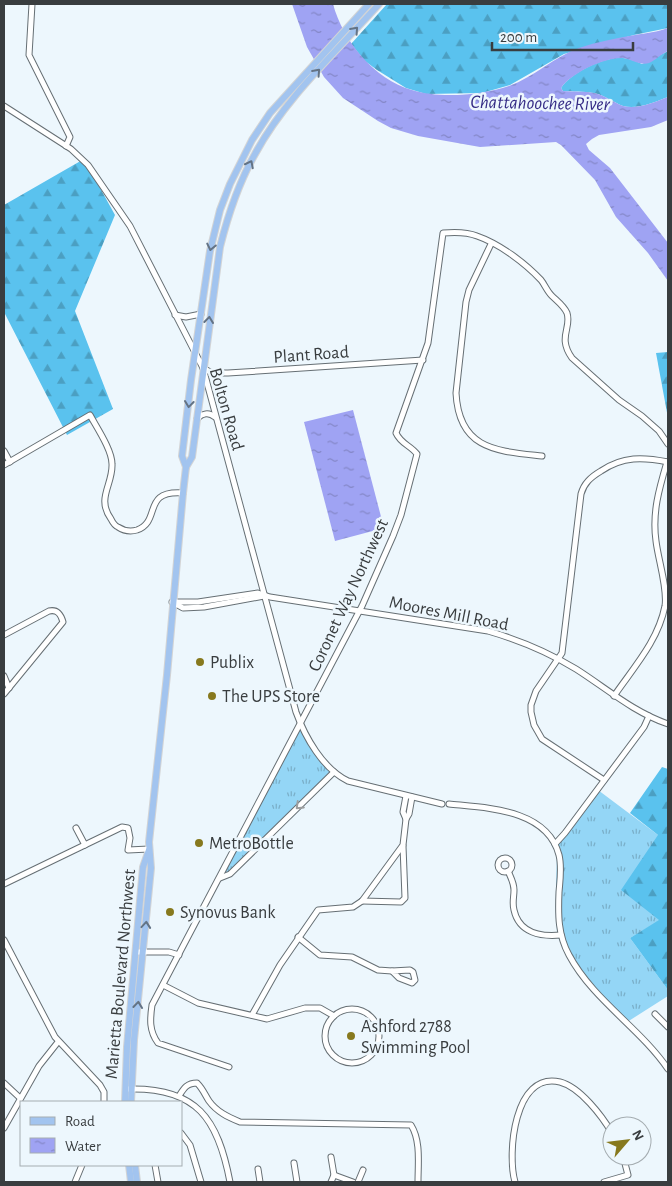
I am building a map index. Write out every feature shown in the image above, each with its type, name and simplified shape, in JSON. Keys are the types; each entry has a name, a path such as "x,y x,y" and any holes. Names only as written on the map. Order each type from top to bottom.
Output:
{"main road":[{"path":"186,467 182,456 200,314 216,225 230,184 252,140 270,113 369,4"},
{"path":"131,1101 128,1089 152,868 149,849 183,493 186,467 192,457 220,247 234,198 243,176 264,139 303,88 379,4"},
{"name":"Marietta Boulevard Northwest","path":"125,1101 128,1089 127,1047 143,867 149,849"},
{"path":"129,1166 131,1182"},
{"path":"135,1166 137,1182"}],"street":[{"path":"32,4 29,55 70,137 66,146"},
{"name":"Bolton Road","path":"4,106 66,146 88,165 130,226 203,368 296,712 300,724 316,750 334,772"},
{"name":"Coronet Way Northwest","path":"230,1067 158,1043 153,1036 150,1016 152,1005 360,611 393,536 417,454 413,448 399,440 396,433 428,343 443,233 457,232 477,236 519,259 542,281 550,294 566,312 568,321 564,338 567,351 572,358 619,400 659,431 668,444"},
{"path":"491,244 469,290 466,302 456,404 464,425 488,447 501,451 542,456"},
{"path":"175,315 186,317 200,314"},
{"name":"Plant Road","path":"203,368 212,373 228,373 423,360"},
{"path":"196,420 205,414 212,414 216,417"},
{"path":"4,466 90,415 111,455 111,472 104,500 108,516 116,526 128,531 141,528 147,522 160,496 165,493 183,493"},
{"path":"4,451 10,462"},
{"path":"604,780 546,742 534,725 531,712 534,698 562,653 583,487 594,475 609,465 622,460 642,458 667,462 658,492 654,519 665,596 664,607 653,640 614,696"},
{"name":"Moores Mill Road","path":"172,602 183,608 264,596 421,620 505,636 558,658 614,696 649,716 668,724"},
{"path":"4,635 49,611 54,610 58,612 63,622 4,694"},
{"path":"4,676 9,688"},
{"path":"555,844 644,727 649,716"},
{"path":"220,878 230,874 334,772 348,781 442,804"},
{"path":"362,901 401,902 405,898 403,845 406,819 409,814 409,797"},
{"path":"449,804 486,808 517,815 541,828 555,844 561,865 558,914 561,934 569,956 585,979 652,1049 668,1069"},
{"path":"4,884 125,826 130,831 128,850 149,849"},
{"path":"76,828 85,845"},
{"path":"252,1014 280,966 318,910 353,907 362,901 403,845"},
{"path":"508,871 514,887 514,910 520,924 528,931 538,935 561,934"},
{"path":"298,938 320,955 352,957 378,970 392,971"},
{"path":"4,940 58,1042 100,1085 104,1092 104,1101"},
{"path":"136,952 169,952 179,955"},
{"path":"163,985 198,1004 252,1014 268,1019 305,1008 320,1008 334,1016"},
{"path":"354,1010 364,1013 372,1020 377,1030 378,1040 368,1058 348,1063 338,1060 331,1053 326,1044 325,1034 328,1024 334,1016 344,1011 354,1010"},
{"path":"655,1014 668,1028"},
{"path":"4,1128 39,1066 58,1042"},
{"path":"515,1182 511,1151 514,1127 517,1115 528,1096 536,1087 542,1084 561,1082 572,1088 597,1111 602,1118"},
{"path":"4,1083 20,1098"},
{"path":"179,1096 187,1085 197,1084 202,1088 212,1105 223,1115 240,1122 410,1125 415,1132 417,1143 418,1182"},
{"path":"128,1089 157,1089 179,1096 199,1110 214,1128 227,1164 230,1182"},
{"path":"182,1134 190,1145 201,1182"},
{"path":"331,1157 334,1175 331,1182"},
{"path":"294,1163 297,1182"},
{"path":"75,1182 82,1166"},
{"path":"156,1166 158,1182"},
{"path":"626,1166 630,1182"},
{"path":"258,1169 260,1182"},
{"path":"358,1182 363,1170"},
{"path":"334,1175 353,1182"},
{"path":"604,1182 628,1175"}],"green space":[{"path":"387,4 668,4 668,28 564,54 510,85 482,93 426,94 406,88 377,70 365,61 351,44"},
{"path":"668,51 668,97 652,103 628,107 598,94 563,91 561,88 571,77 585,68 600,62 622,58 642,64"},
{"path":"84,159 115,215 75,311 113,409 67,435 4,312 4,205"},
{"path":"668,352 668,418 656,353"},
{"path":"300,724 316,751 334,772 223,877"},
{"path":"662,767 668,769 668,990 630,938 659,920 621,890 658,835 630,813"},
{"path":"598,790 658,835 659,921 630,938 668,990 668,996 624,1024 578,972 557,936 557,854 552,844 565,837"}],"water":[{"name":"Chattahoochee River","path":"292,4 333,4 344,32 352,45 373,68 398,85 423,93 448,95 474,94 509,86 561,56 579,48 607,40 668,28 668,51 652,62 643,64 623,58 607,60 580,72 561,88 563,91 598,94 628,107 646,105 668,97 668,120 651,127 599,135 586,144 589,150 610,168 668,243 668,281 648,253 616,217 595,180 561,145 556,142 480,147 418,136 391,128 343,98 324,77 307,47"},
{"path":"353,410 384,528 335,541 304,422"}],"place":[{"name":"Publix","path":"200,662"},
{"name":"The UPS Store","path":"212,696"},
{"name":"MetroBottle","path":"199,843"},
{"name":"Synovus Bank","path":"170,912"},
{"name":"Ashford 2788 Swimming Pool","path":"351,1036"}]}
